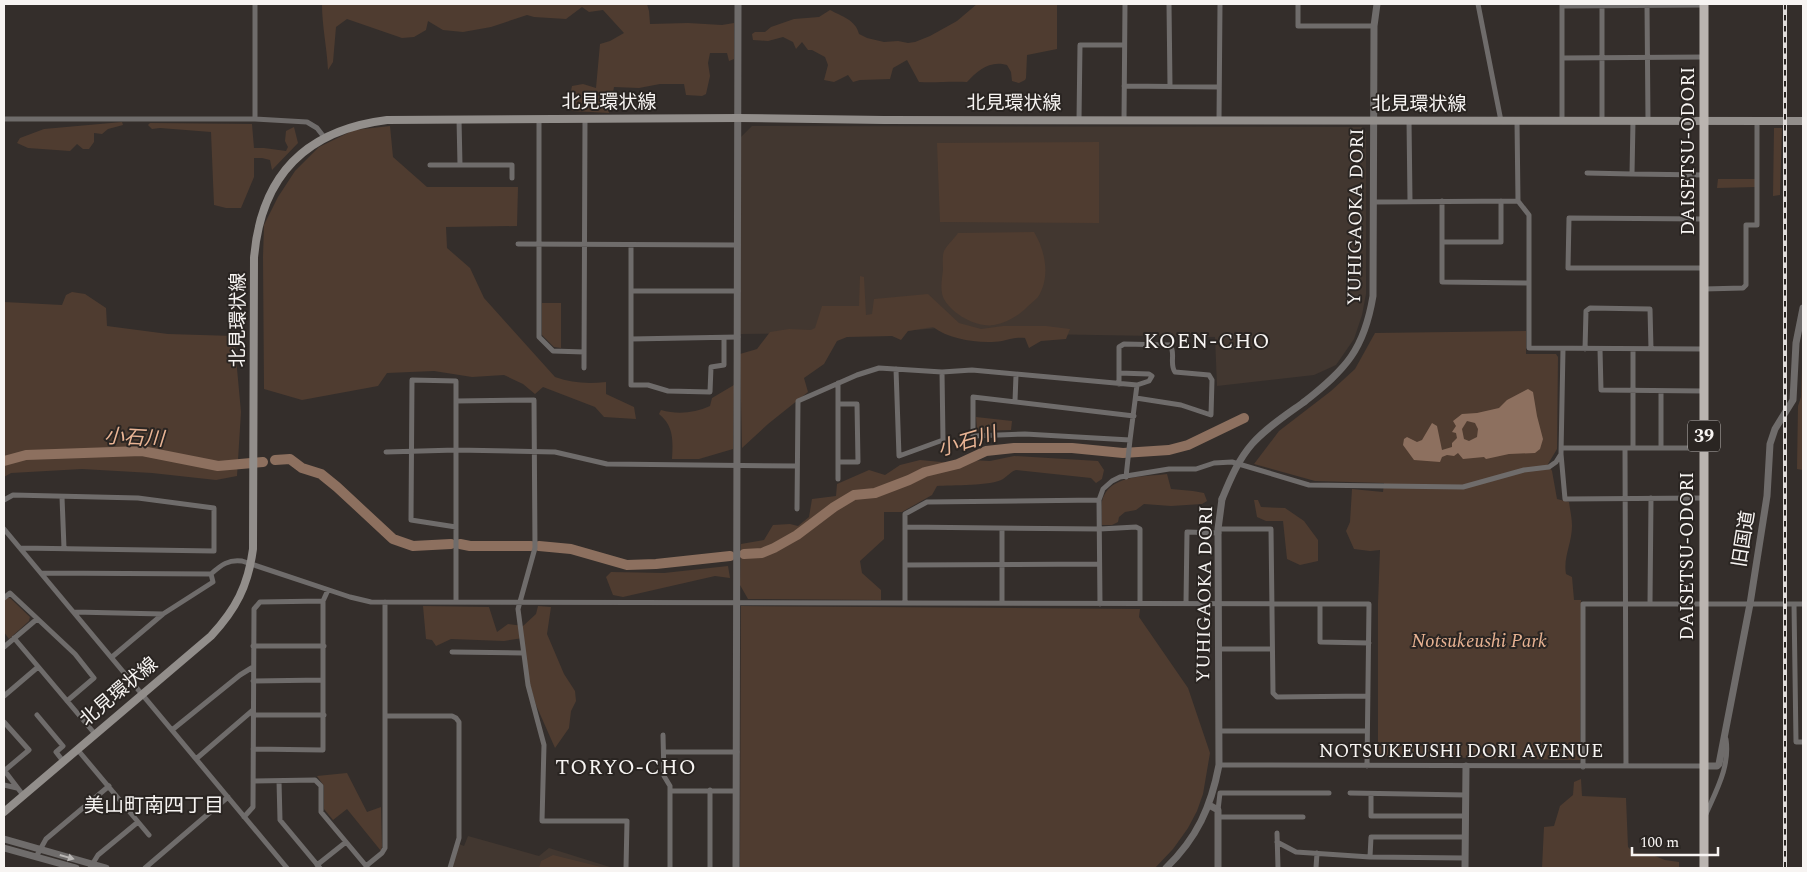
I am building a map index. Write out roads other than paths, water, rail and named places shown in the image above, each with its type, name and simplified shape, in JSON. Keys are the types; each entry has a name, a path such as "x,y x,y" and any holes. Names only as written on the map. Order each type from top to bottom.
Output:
{"highway":[{"name":"DAISETSU-ODORI","path":"1704,4 1704,868"}],"main road":[{"name":"北見環状線","path":"4,812 211,636 226,620 239,600 251,564 254,504 254,258 256,238 260,217 281,175 302,154 324,137 362,123 387,120 460,119 738,118 1803,122"}],"street":[{"path":"256,4 256,119"},
{"path":"736,868 738,4"},
{"path":"1124,120 1125,4"},
{"path":"1169,4 1170,86"},
{"path":"1219,120 1220,4"},
{"path":"1298,4 1298,26 1374,26"},
{"name":"YUHIGAOKA DORI","path":"1166,868 1194,833 1209,805 1219,765 1218,602 1219,531 1222,499 1239,462 1251,444 1342,370 1364,335 1373,296 1374,26 1377,4"},
{"path":"1478,4 1501,121"},
{"path":"1562,121 1562,5 1704,4"},
{"path":"1602,5 1602,121"},
{"path":"1647,5 1648,121"},
{"path":"1079,120 1080,45 1124,45"},
{"path":"1562,58 1705,57"},
{"path":"1124,86 1219,87"},
{"path":"4,119 256,119 307,122 317,128 324,137"},
{"path":"460,119 460,165"},
{"path":"539,119 538,337 553,351 584,352"},
{"path":"584,368 585,119"},
{"path":"1409,120 1410,201"},
{"path":"1517,121 1518,201 1529,215 1529,348 1704,349"},
{"path":"1632,174 1633,121"},
{"path":"1704,288 1743,288 1746,286 1746,225 1757,225 1757,121"},
{"path":"430,165 512,165 512,178"},
{"path":"1587,174 1704,175"},
{"path":"1442,201 1442,282 1530,283"},
{"path":"1442,242 1500,242 1501,201"},
{"path":"1374,202 1518,201"},
{"path":"1704,219 1569,218 1568,268 1704,268"},
{"path":"518,244 738,245"},
{"path":"630,245 631,385 648,384 668,391 710,392 711,367 724,365 724,338"},
{"path":"631,291 738,291"},
{"path":"1585,349 1586,311 1590,308 1650,309 1651,349"},
{"name":"旧国道","path":"1704,766 1717,766 1719,764 1750,604 1767,496 1770,444 1775,429 1793,400 1803,308"},
{"path":"631,339 738,338"},
{"path":"1119,384 1119,347 1124,344 1170,346 1172,349 1172,369 1175,372 1209,375 1212,380 1211,414 1181,405 1136,398"},
{"path":"1563,349 1561,454 1565,499 1704,498"},
{"path":"1600,349 1601,390 1704,391"},
{"path":"1632,349 1633,448"},
{"path":"797,509 798,401 857,374 879,368 942,372 972,370 1015,379 1137,385 1149,381 1152,376 1149,374 1119,373"},
{"path":"896,369 899,456 944,440 942,372"},
{"path":"1015,379 1015,401"},
{"path":"456,527 411,520 412,380 456,381 456,401 456,450 456,527 456,602"},
{"path":"838,383 838,479"},
{"path":"1126,477 1137,385"},
{"path":"1661,448 1662,391"},
{"path":"1130,440 1025,434 973,436 973,397 1134,416"},
{"path":"456,401 534,400 535,548 533,561 518,609 528,685 544,745 542,820 627,821 626,868"},
{"path":"838,404 857,404 858,462 838,462"},
{"path":"1562,448 1704,448"},
{"path":"1625,448 1626,766"},
{"path":"386,452 456,450 555,452 607,464 797,466"},
{"path":"1100,604 1100,500 1103,489 1112,481 1169,469 1196,469 1214,463 1232,462 1309,485 1463,488 1524,470 1549,467 1556,462 1561,454"},
{"path":"4,500 13,496 138,498 214,508 214,551 20,548"},
{"path":"62,497 64,548"},
{"path":"1650,603 1651,498"},
{"path":"905,603 905,514 927,502 1100,500"},
{"path":"905,527 1002,529 1136,527 1140,529 1140,603"},
{"path":"4,529 288,868"},
{"path":"1002,529 1002,603"},
{"path":"1186,603 1186,532 1271,530 1273,693 1277,696 1368,696"},
{"path":"41,573 211,574 221,565 233,560 242,560 328,590 371,602 1100,604 1218,602 1370,604 1367,766"},
{"path":"905,564 1099,564"},
{"path":"112,657 164,614 213,582 211,574"},
{"path":"253,749 323,750 323,602 328,590"},
{"path":"4,598 10,592 75,654 94,678 66,701"},
{"path":"244,817 253,807 254,608 260,602 323,602"},
{"path":"253,781 315,780 321,786 321,812 367,867 382,853 385,848 385,602"},
{"path":"1320,604 1320,642 1369,643"},
{"path":"1583,766 1583,604 1803,604"},
{"path":"1794,604 1796,742 1803,742"},
{"path":"74,612 164,614"},
{"path":"4,647 37,619"},
{"path":"14,638 95,734"},
{"path":"253,646 324,646"},
{"path":"1218,649 1272,650"},
{"path":"452,652 524,653"},
{"path":"4,696 38,667"},
{"path":"172,730 227,685 253,667"},
{"path":"253,681 323,680"},
{"path":"196,759 253,713 324,715"},
{"path":"37,715 63,746 56,752 63,761"},
{"path":"386,716 452,716 458,722 459,838 450,868"},
{"path":"4,722 29,750 4,770 23,795"},
{"path":"1218,731 1367,731"},
{"path":"664,735 664,776 670,786 670,868"},
{"path":"1704,817 1722,778 1728,750 1725,736"},
{"path":"77,749 149,835"},
{"path":"664,752 737,752"},
{"name":"NOTSUKEUSHI DORI AVENUE","path":"1219,765 1704,766"},
{"path":"1465,868 1466,766"},
{"path":"279,781 280,820 319,866 346,842"},
{"path":"4,785 17,788"},
{"path":"36,857 46,839 109,786"},
{"path":"710,790 710,868"},
{"path":"670,791 736,791"},
{"path":"1218,868 1220,794 1329,793"},
{"path":"1350,793 1466,795"},
{"path":"1371,794 1371,816 1466,816"},
{"path":"145,868 228,797"},
{"path":"1209,805 1218,814 1303,817"},
{"path":"91,866 98,855 138,822"},
{"path":"1277,833 1278,868"},
{"path":"1370,857 1371,836 1465,837"},
{"path":"4,838 91,866 106,868"},
{"path":"1277,842 1296,852 1317,854 1370,857 1465,858"},
{"path":"4,848 76,868"},
{"path":"1316,868 1317,854"}],"waterway":[{"name":"小石川","path":"744,554 762,553 774,548 797,535 834,507 854,495 875,493 925,472 958,464 986,451 1014,448 1072,448 1123,453 1169,450 1188,445 1244,418"},
{"name":"小石川","path":"4,461 26,455 142,451 218,466 263,462"},
{"name":"小石川","path":"275,460 290,459 302,468 321,474 393,539 413,546 451,544"},
{"name":"小石川","path":"460,544 470,546 531,546"},
{"name":"小石川","path":"539,546 571,549 627,565 656,564 730,556"}],"railway":[{"path":"1785,4 1785,868"}],"district":[{"name":"KOEN-CHO","path":"1207,342"},
{"name":"TORYO-CHO","path":"626,768"},
{"name":"美山町南四丁目","path":"154,806"}],"park label":[{"name":"Notsukeushi Park","path":"1479,641"}]}
